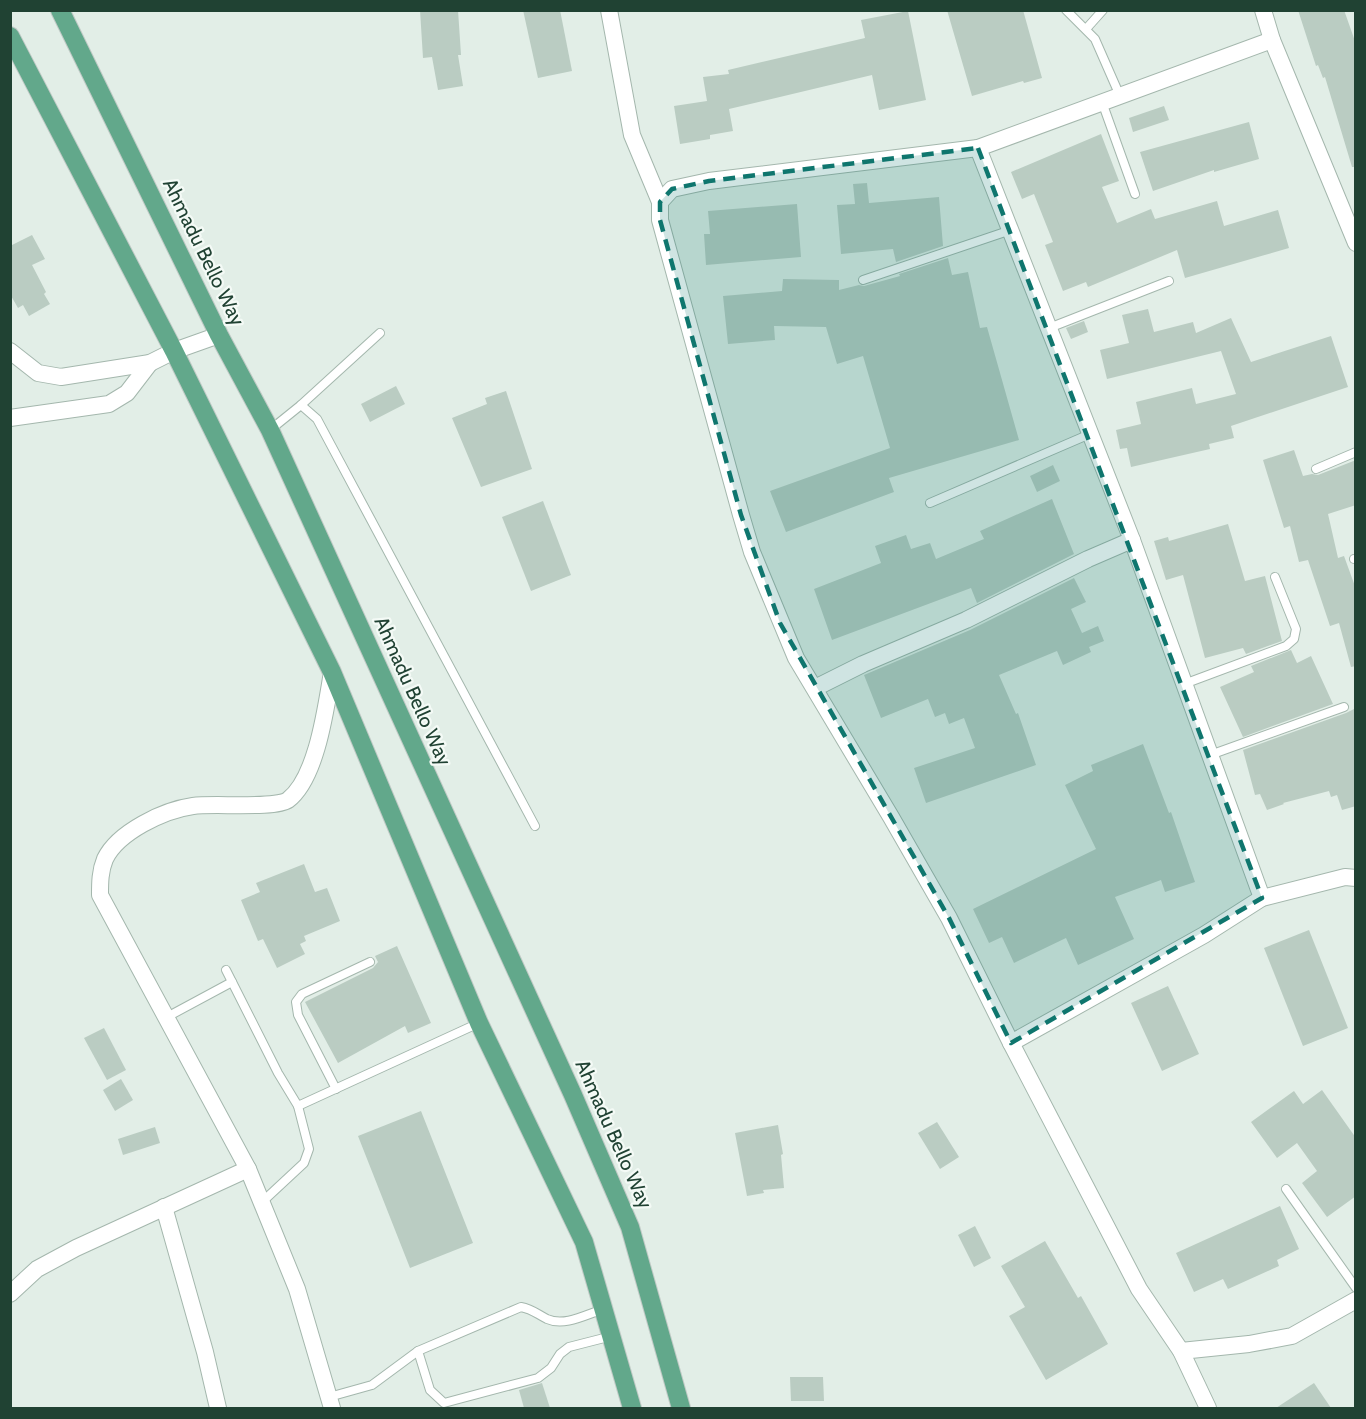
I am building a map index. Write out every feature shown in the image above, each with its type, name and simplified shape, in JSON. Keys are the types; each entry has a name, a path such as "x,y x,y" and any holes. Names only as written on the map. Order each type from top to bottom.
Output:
{"main road":[{"name":"Ahmadu Bello Way","path":"60,10 219,335 270,430 573,1095 630,1227 681,1408"},
{"path":"10,36 174,351 332,672 479,1023 584,1242 632,1408"}],"street":[{"path":"609,10 632,135 660,201 660,220 749,543 780,623 796,658 949,918 1139,1289 1181,1351 1208,1408"},
{"path":"1263,10 1272,40 1356,243"},
{"path":"660,201 672,189 709,181 978,148 1272,40"},
{"path":"978,148 1132,540 1262,898"},
{"path":"10,351 38,373 61,377 150,363 174,351 219,335"},
{"path":"10,418 109,404 127,393 150,363"},
{"path":"815,688 881,656 966,620 1088,559 1132,540"},
{"path":"330,1403 297,1289 248,1169 100,895 100,874 106,858 126,834 153,818 192,806 251,805 286,801 302,786 320,740 332,672"},
{"path":"1011,1043 1204,935 1262,898 1345,877 1356,878"},
{"path":"10,1294 38,1269 76,1248 248,1169"},
{"path":"164,1207 205,1352 218,1408"},
{"path":"1181,1351 1249,1344 1292,1336 1356,1300"}],"lane":[{"path":"1066,10 1095,39 1120,96"},
{"path":"1086,29 1103,10"},
{"path":"1102,102 1135,194"},
{"path":"863,280 1011,230"},
{"path":"1049,328 1168,281"},
{"path":"270,430 380,333"},
{"path":"301,405 317,419 535,826"},
{"path":"930,503 1090,434"},
{"path":"1316,469 1356,452"},
{"path":"1184,684 1286,646 1294,639 1296,629 1275,577"},
{"path":"1210,754 1344,707"},
{"path":"336,1089 298,1016 296,1002 302,994 370,962"},
{"path":"226,970 278,1073 298,1106 309,1149 304,1163 261,1203"},
{"path":"167,1017 232,982"},
{"path":"298,1106 479,1023"},
{"path":"1286,1189 1356,1288"},
{"path":"330,1403 372,1386 418,1351 521,1307 531,1308 548,1320 562,1322 604,1309"},
{"path":"418,1351 430,1390 444,1403 538,1378 551,1368 560,1354 569,1347 612,1336"}],"highlighted area":[{"path":"978,148 1262,898 1011,1043 949,918 780,623 741,515 660,220 660,202 672,189 709,181"}],"building":[{"path":"420,10 458,10 461,55 458,55 463,86 438,90 432,57 423,58"},
{"path":"523,10 560,10 572,71 538,78"},
{"path":"947,10 1023,10 1042,78 1024,83 1023,81 972,96"},
{"path":"1298,10 1344,10 1356,44 1356,167 1352,167 1325,77 1323,78 1318,65 1316,66"},
{"path":"908,11 926,100 879,110 872,75 729,109 733,131 710,135 710,139 680,144 674,106 707,101 703,77 729,74 728,70 865,38 861,20"},
{"path":"1164,106 1169,120 1133,132 1129,118"},
{"path":"1249,122 1259,159 1214,172 1214,170 1153,191 1140,152"},
{"path":"1101,134 1119,181 1102,187 1117,223 1151,209 1155,219 1217,201 1224,226 1278,210 1289,248 1185,278 1177,250 1088,287 1086,282 1063,291 1045,245 1053,242 1034,194 1022,199 1011,172"},
{"path":"867,183 869,203 939,197 943,246 896,262 893,249 841,254 837,205 855,204 853,184"},
{"path":"797,204 801,257 706,265 704,234 710,234 708,211"},
{"path":"32,235 45,259 32,265 50,304 29,316 23,305 18,308 10,294 10,246"},
{"path":"948,258 952,275 968,272 980,328 987,327 1019,440 889,478 894,492 786,532 770,491 890,448 863,356 837,364 826,327 774,326 775,340 728,344 723,296 782,291 783,279 839,280 839,290 864,286 900,276 899,274"},
{"path":"1148,309 1154,332 1193,322 1196,333 1231,318 1251,362 1331,336 1348,387 1231,426 1234,438 1209,444 1210,449 1131,467 1127,448 1120,449 1116,430 1141,424 1136,402 1192,388 1196,404 1236,394 1221,351 1107,379 1100,350 1129,343 1122,315"},
{"path":"1084,321 1088,332 1071,339 1066,328"},
{"path":"396,386 405,404 370,422 361,404"},
{"path":"506,391 532,469 481,487 452,418 487,404 485,398"},
{"path":"1294,450 1303,476 1318,475 1356,460 1356,505 1328,514 1338,558 1344,556 1356,589 1356,666 1351,667 1339,623 1330,626 1308,560 1299,562 1290,526 1284,528 1263,460"},
{"path":"1053,465 1060,481 1037,492 1030,476"},
{"path":"1052,499 1074,554 977,603 971,588 832,640 814,589 881,563 875,546 906,535 911,549 930,543 936,559 984,539 980,531"},
{"path":"543,501 571,575 531,591 502,517"},
{"path":"1228,524 1245,581 1265,576 1282,641 1246,654 1243,648 1205,658 1183,575 1166,580 1154,541 1168,537 1169,541"},
{"path":"1074,578 1086,602 1071,609 1082,633 1098,626 1104,641 1089,647 1091,652 1063,665 1057,651 999,675 1016,714 1018,713 1036,765 926,803 914,768 975,748 964,718 949,724 945,713 935,717 928,699 881,718 864,675 970,630"},
{"path":"1291,650 1297,663 1311,656 1333,704 1243,737 1220,687 1254,672 1251,666"},
{"path":"1356,708 1356,806 1342,810 1337,795 1331,797 1329,791 1283,803 1267,810 1260,794 1255,795 1243,750"},
{"path":"1143,744 1169,813 1171,812 1195,882 1165,892 1161,880 1115,897 1134,939 1078,965 1066,938 1014,963 1002,937 989,943 973,909 1096,849 1065,785 1093,771 1091,765"},
{"path":"304,864 315,892 327,888 340,921 304,936 306,941 300,944 305,954 277,968 263,939 258,941 241,900 260,892 256,883"},
{"path":"1309,930 1348,1028 1303,1046 1264,948"},
{"path":"397,946 431,1023 408,1033 405,1026 338,1063 305,1002 373,968 378,962 375,956"},
{"path":"1168,986 1199,1054 1162,1071 1131,1003"},
{"path":"104,1028 126,1070 107,1080 84,1038"},
{"path":"121,1079 133,1100 115,1111 103,1090"},
{"path":"1322,1090 1356,1138 1356,1196 1327,1217 1302,1183 1317,1171 1297,1143 1277,1158 1251,1122 1294,1091 1303,1104"},
{"path":"421,1111 473,1243 410,1268 358,1136"},
{"path":"937,1122 959,1157 940,1169 918,1133"},
{"path":"778,1125 783,1154 781,1155 784,1188 763,1190 764,1193 747,1196 735,1133"},
{"path":"155,1127 160,1143 123,1155 118,1139"},
{"path":"1280,1206 1299,1249 1277,1260 1279,1266 1228,1289 1223,1279 1194,1292 1176,1253"},
{"path":"975,1226 991,1258 974,1267 958,1235"},
{"path":"1045,1241 1078,1298 1081,1296 1108,1344 1046,1380 1009,1316 1025,1307 1001,1266"},
{"path":"790,1377 823,1377 824,1401 791,1401"},
{"path":"542,1383 550,1408 524,1408 519,1390"},
{"path":"1314,1383 1331,1408 1276,1408"}]}
